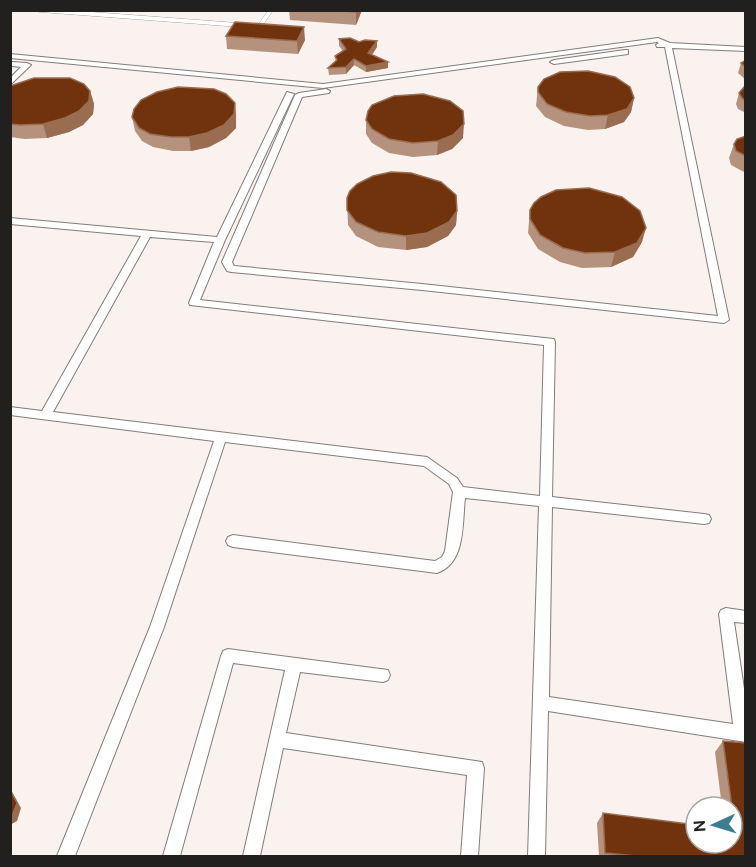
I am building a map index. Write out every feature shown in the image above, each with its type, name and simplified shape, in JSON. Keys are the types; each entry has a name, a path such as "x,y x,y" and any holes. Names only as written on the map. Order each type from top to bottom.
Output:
{"street":[{"path":"10,56 323,86 658,40 668,45"},
{"path":"668,45 724,320 422,286 231,269 227,262 299,95 593,57 668,45 746,49"},
{"path":"10,64 326,92"},
{"path":"10,83 27,65"},
{"path":"294,88 220,240 194,303 550,342 537,856"},
{"path":"10,221 220,240"},
{"path":"45,416 147,233"},
{"path":"10,411 427,462 453,481 459,492 452,552 447,561 436,567 233,541"},
{"path":"66,856 157,627 221,438"},
{"path":"459,492 704,519"},
{"path":"541,703 744,734 726,614 746,617"},
{"path":"171,856 228,656 382,675"},
{"path":"250,856 294,664"},
{"path":"277,739 476,768 470,856"}],"lane":[{"path":"39,10 259,27 272,10"}],"building":[{"path":"330,10 357,10 356,12"},
{"path":"235,22 304,27 297,41 226,36"},
{"path":"350,38 359,42 377,41 368,53 388,62 366,66 354,59 346,67 328,68 337,60 335,56 346,49 339,39"},
{"path":"588,71 615,77 630,87 634,98 627,109 608,115 590,116 566,112 547,104 538,92 538,87 544,79 560,72"},
{"path":"34,78 70,78 84,84 90,91 89,101 79,111 65,118 43,124 10,124 10,86"},
{"path":"178,87 214,89 226,94 235,103 234,114 224,125 207,133 189,137 150,134 139,128 132,117 134,109 141,100 157,92"},
{"path":"746,87 746,101 739,93"},
{"path":"423,94 450,101 463,111 464,124 453,135 438,141 413,143 389,139 372,129 366,120 372,105 394,96"},
{"path":"746,136 746,156 736,151 734,144 737,139"},
{"path":"391,172 411,173 441,182 456,195 457,211 449,222 427,233 406,236 378,232 356,222 347,210 347,198 350,191 357,184 373,176"},
{"path":"589,188 622,197 640,211 646,228 637,243 615,252 585,253 563,248 540,235 530,219 530,210 534,203 556,190"},
{"path":"723,741 746,743 746,856 636,856 605,853 603,813 684,823 684,855 744,855 744,795 730,795"},
{"path":"10,793 17,803 10,817"}]}
